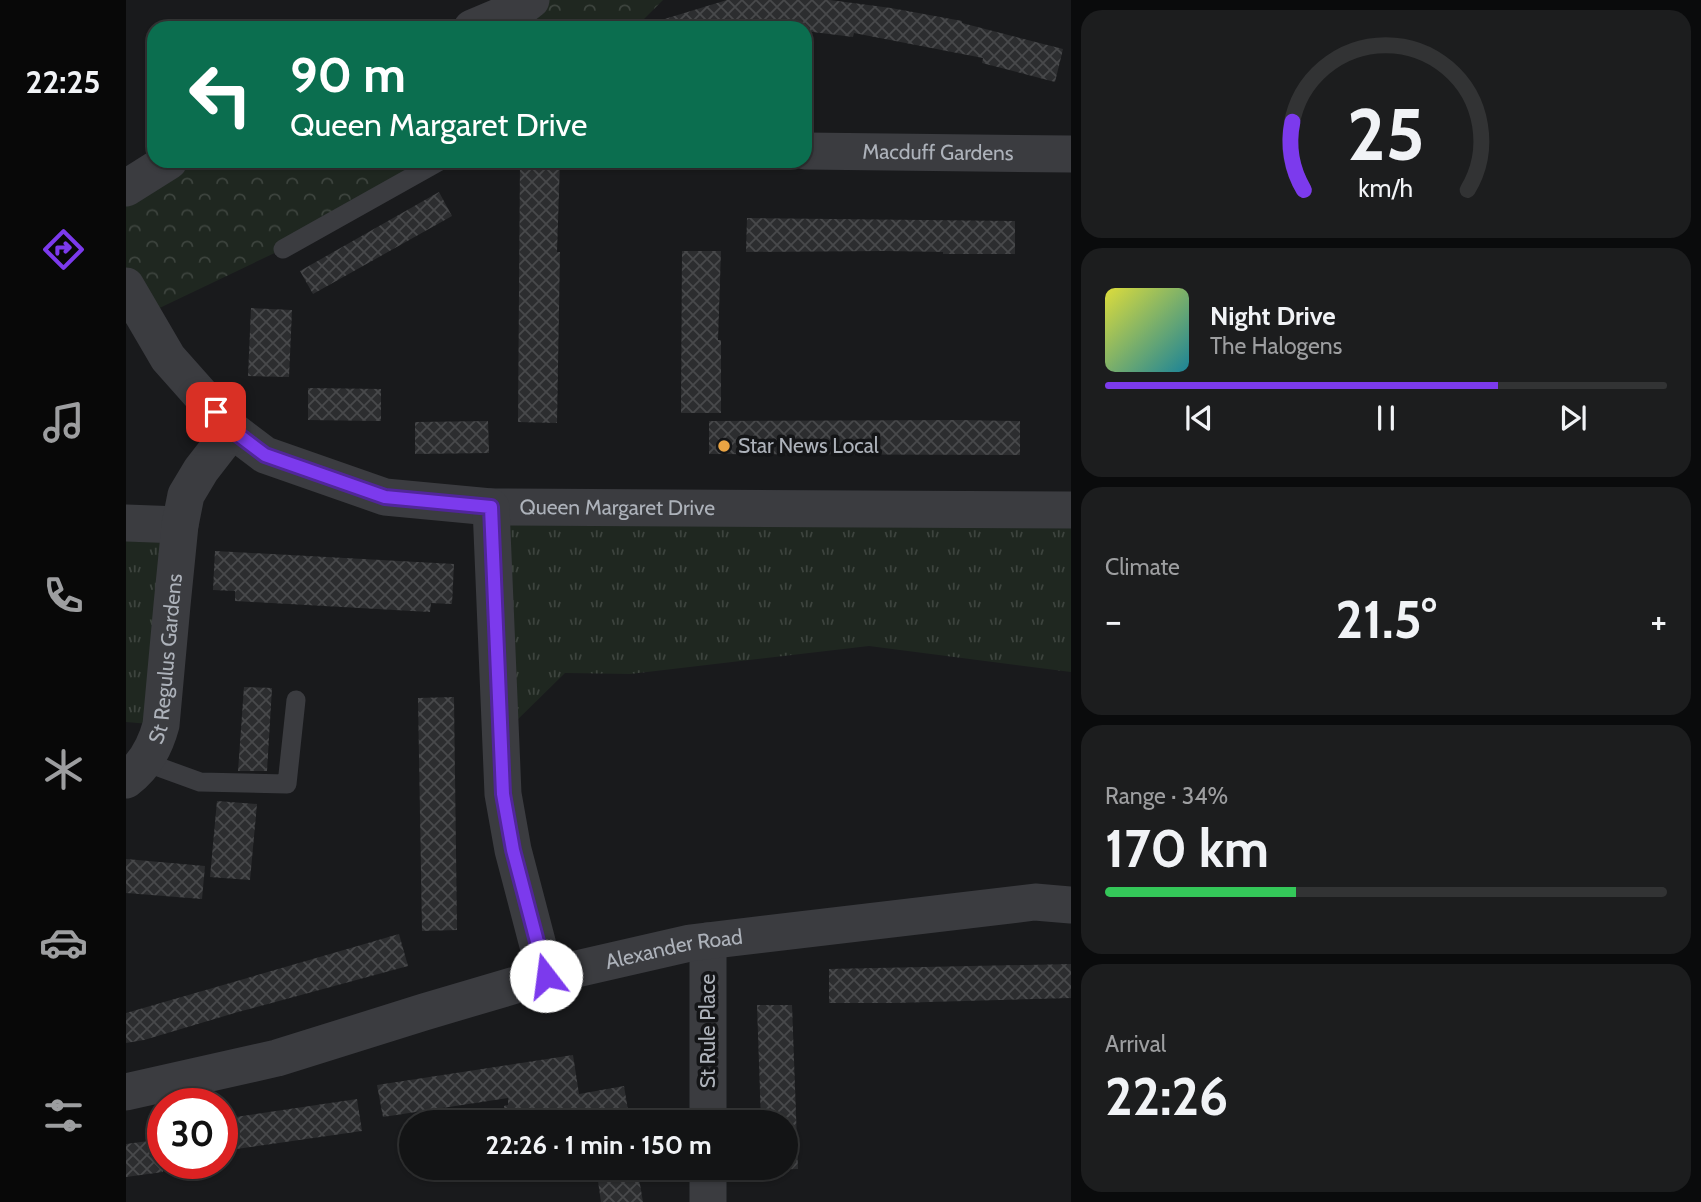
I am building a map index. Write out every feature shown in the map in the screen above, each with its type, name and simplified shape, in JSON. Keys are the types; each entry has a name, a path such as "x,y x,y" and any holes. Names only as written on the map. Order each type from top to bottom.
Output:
{"street":[{"path":"498,21 531,12"},
{"name":"Macduff Gardens","path":"812,151 1071,155"},
{"path":"126,188 158,168"},
{"name":"Queen Margaret Drive","path":"126,286 168,358 232,430 265,455 385,497 491,507 1071,510"},
{"name":"St Regulus Gardens","path":"135,771 156,744 161,725 180,525 186,495 201,470 232,430"},
{"path":"491,507 503,794 513,850 546,976"},
{"path":"126,523 180,525"},
{"name":"Alexander Road","path":"126,1092 277,1058 546,976 690,943 1035,902 1071,905"},
{"name":"St Rule Place","path":"708,941 708,1110"},
{"path":"708,1180 708,1202"}],"lane":[{"path":"283,249 428,168"},
{"path":"135,771 201,782 287,785 296,700"}],"green space":[{"path":"531,0 663,0 642,21 484,21"},
{"path":"163,168 428,168 283,249 126,324 126,190"},
{"path":"491,507 1071,510 1071,672 869,646 630,674 565,673 501,736"},
{"path":"126,523 180,525 161,725 126,722"}],"building":[{"path":"727,0 830,0 962,21 1063,49 1055,82 982,63 983,58 854,33 853,37 812,32 812,21 658,21"},
{"path":"520,168 560,168 557,423 518,422"},
{"path":"439,192 452,216 313,294 300,271"},
{"path":"747,218 1015,221 1015,254 746,252"},
{"path":"682,251 721,251 718,340 721,340 721,413 681,413"},
{"path":"251,308 292,310 289,377 248,376"},
{"path":"308,388 381,389 381,421 308,420"},
{"path":"488,421 489,453 415,454 415,422"},
{"path":"709,421 1020,421 1020,455 709,454"},
{"path":"215,551 454,564 452,604 431,603 430,612 235,601 235,591 213,590"},
{"path":"244,687 272,688 267,771 238,771"},
{"path":"454,697 457,930 422,931 418,698"},
{"path":"217,801 257,804 250,880 210,877"},
{"path":"126,859 205,866 202,899 126,893"},
{"path":"399,934 408,966 126,1043 126,1013"},
{"path":"1071,964 1071,998 829,1003 829,969"},
{"path":"757,1005 792,1005 796,1110 761,1110"},
{"path":"573,1055 579,1094 624,1086 628,1110 504,1110 508,1098 429,1110 399,1110 399,1115 383,1117 377,1085"},
{"path":"357,1099 362,1131 238,1149 238,1117"},
{"path":"147,1141 147,1174 126,1177 126,1144"},
{"path":"598,1180 639,1180 643,1202 601,1202"}],"place":[{"name":"Star News Local","path":"724,446"}],"route":[{"path":"216,412 232,430 265,455 385,497 491,507 503,794 513,850 546,976"}]}
